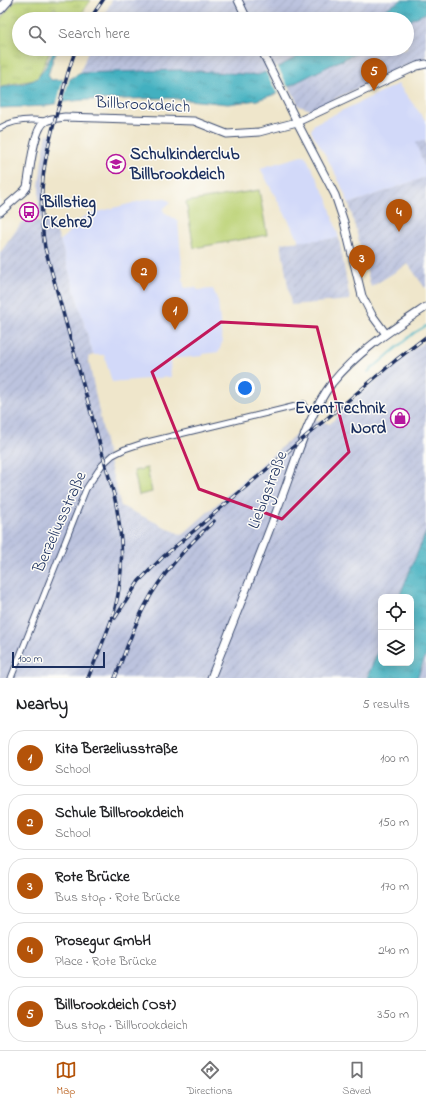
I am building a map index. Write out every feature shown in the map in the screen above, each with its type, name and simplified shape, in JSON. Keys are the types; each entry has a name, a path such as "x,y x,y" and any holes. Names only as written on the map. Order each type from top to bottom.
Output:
{"highway":[{"path":"0,8 8,0"}],"street":[{"path":"238,0 244,12"},
{"path":"265,56 335,195 344,222 362,296 372,315 386,334"},
{"name":"Billbrookdeich","path":"45,121 65,117 194,121 227,134 259,132 297,122 417,66 426,64"},
{"path":"0,128 4,125 24,120 45,121"},
{"path":"0,212 27,187 36,136 40,127 45,121"},
{"name":"Liebigstraße","path":"211,678 301,444 318,406 332,384 346,368 386,334 426,307"},
{"name":"Berzeliusstraße","path":"11,678 86,489 102,465 113,455 143,443 304,404"}],"highlighted area":[{"path":"221,322 317,327 349,452 282,519 199,489 152,372"}],"shaded area":[{"path":"112,0 402,0 380,12 106,12"},
{"path":"426,13 426,58 413,62 311,110 299,106 289,86 341,60 342,61 351,56 414,56 414,18"},
{"path":"86,56 299,56 258,75 180,70 80,73"},
{"path":"398,84 426,121 426,140 417,143 426,172 426,177 349,204 326,156 311,131 314,124"},
{"path":"47,134 53,135 44,179 44,218 39,218 39,186"},
{"path":"426,140 426,172 416,143"},
{"path":"305,155 327,198 339,238 300,242 260,168"},
{"path":"426,177 426,287 425,288 408,264 371,287 349,204"},
{"path":"164,198 171,202 163,209 164,212 178,221 184,288 195,287 198,290 213,289 218,301 222,342 219,352 203,354 203,356 170,359 171,377 112,382 104,355 93,355 60,241 83,217 148,199"},
{"path":"52,220 60,241 93,355 88,357 110,466 121,506 182,535 313,419 330,424 358,395 426,340 426,532 400,594 378,594 378,650 367,678 0,678 0,253 22,222"},
{"path":"339,238 350,300 291,305 281,243"},
{"path":"426,655 426,678 417,678"}],"green space":[{"path":"16,0 91,0 83,12 57,12 55,8 52,10 52,12 12,12 12,56 48,56 39,76 35,80 10,84 0,88 0,19"},
{"path":"259,190 267,235 194,248 186,202"},
{"path":"147,468 152,492 139,495 134,471"}],"water":[{"path":"402,0 426,0 426,13 414,18 414,12 380,12"},
{"path":"51,56 54,56 48,75 51,80 70,79 80,73 180,70 258,75 299,56 350,56 276,94 257,100 228,104 168,98 84,100 63,102 45,106 0,108 0,88 34,80 40,75"},
{"path":"426,532 426,655 417,678 367,678 378,650 378,666 414,666 414,594 400,594"}],"pier":[{"path":"277,66 289,89 278,95 265,70"},
{"path":"64,77 70,77 62,104 56,106"}],"waterway":[{"path":"368,372 414,333 426,326"}],"railway":[{"path":"95,12 103,0"},
{"path":"74,56 50,137 42,190 42,228 45,248 114,495 122,554 118,597 114,612 88,678"},
{"path":"115,618 139,581 164,556 396,360 426,337"},
{"path":"115,678 129,640 141,613 153,592 168,570 214,521"}],"place":[{"name":"Billbrookdeich (Ost)","path":"374,91"},
{"name":"Schulkinderclub Billbrookdeich","path":"116,164"},
{"name":"Billstieg (Kehre)","path":"29,212"},
{"name":"Prosegur GmbH","path":"399,232"},
{"name":"Rote Brücke","path":"362,278"},
{"name":"Schule Billbrookdeich","path":"144,291"},
{"name":"Kita Berzeliusstraße","path":"175,330"},
{"name":"EventTechnik Nord","path":"400,418"}]}
